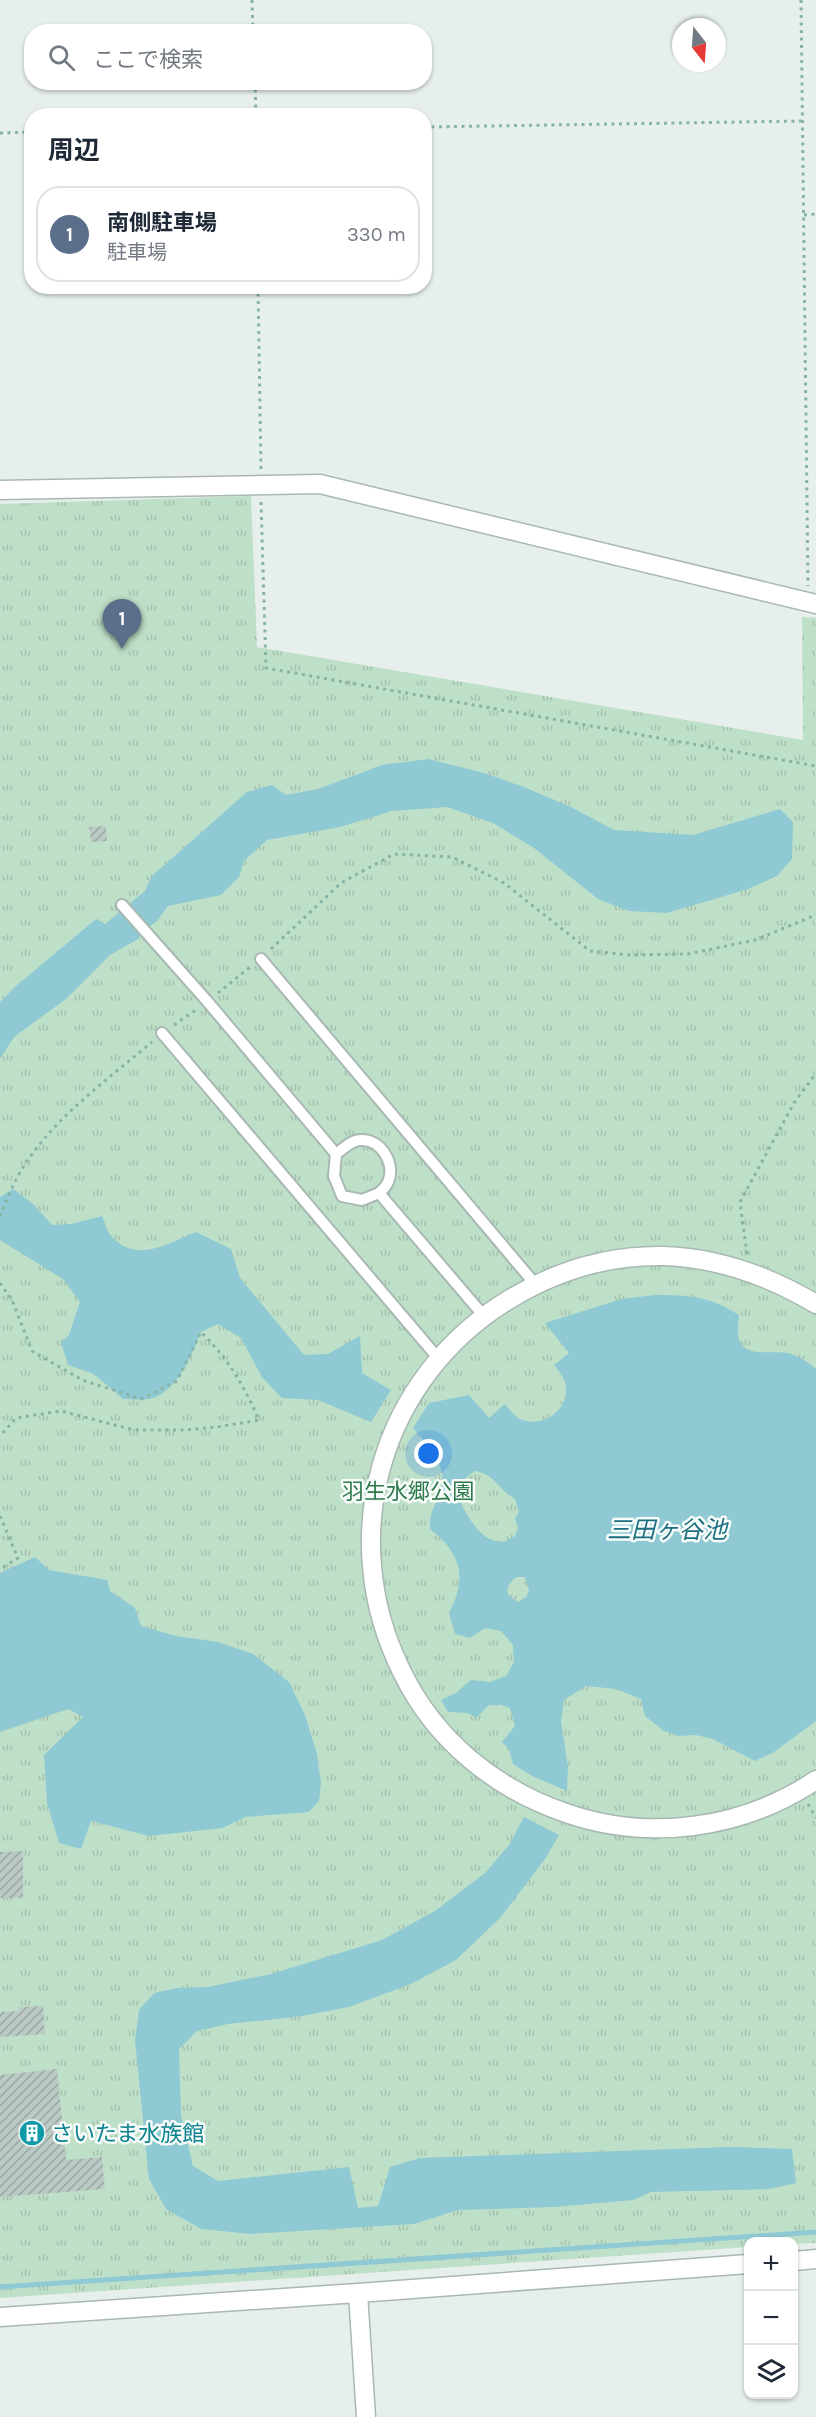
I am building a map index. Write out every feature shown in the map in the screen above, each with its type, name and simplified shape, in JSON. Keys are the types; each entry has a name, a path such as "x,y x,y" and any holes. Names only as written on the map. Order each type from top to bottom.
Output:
{"street":[{"path":"0,490 320,484 812,603"},
{"path":"816,1304 786,1286 749,1271 706,1261 663,1256 619,1259 576,1268 535,1284 483,1315 438,1358 412,1395 392,1434 381,1466 371,1521 371,1565 378,1609 391,1651 411,1690 437,1727 468,1758 503,1785 543,1805 585,1820 629,1827 673,1828 717,1822 760,1810 800,1791 816,1780"},
{"path":"798,2260 816,2259"},
{"path":"0,2317 744,2264"},
{"path":"358,2293 366,2417"}],"lane":[{"path":"122,905 207,1001 336,1154 334,1176 342,1196 362,1200 379,1193 387,1184 390,1175 387,1158 383,1150 375,1144 362,1139 352,1142 336,1154"},
{"path":"261,959 535,1284"},
{"path":"162,1033 438,1358"},
{"path":"379,1193 483,1315"}],"path":[{"path":"252,0 253,24"},
{"path":"801,0 812,603"},
{"path":"255,90 255,108"},
{"path":"432,128 803,121"},
{"path":"0,133 24,132"},
{"path":"804,215 816,214"},
{"path":"258,294 266,668 816,766"},
{"path":"0,1216 22,1168 46,1136 80,1102 162,1033 261,959 341,882 394,855 452,857 504,884 590,951 629,955 688,954 755,940 816,915"},
{"path":"749,1271 740,1202 794,1103 816,1073"},
{"path":"0,1283 12,1300 32,1351 82,1380 141,1399 177,1381 201,1332 223,1353 245,1388 260,1420 184,1430 134,1430 60,1411 16,1418 0,1436"},
{"path":"0,1516 18,1558 0,1569"}],"green space":[{"name":"羽生水郷公園","path":"251,496 257,647 803,740 802,617 816,618 816,2243 798,2244 798,2237 744,2237 744,2247 0,2298 0,504"}],"water":[{"path":"428,759 484,773 524,787 571,807 614,830 693,835 780,809 793,822 792,859 777,876 748,889 667,913 629,911 598,899 534,848 493,823 447,807 392,811 340,827 267,840 244,861 239,877 221,895 168,906 157,921 144,930 138,939 110,955 66,999 14,1037 0,1059 0,1002 96,919 105,924 145,891 152,876 247,792 272,785 286,795 318,789 382,765"},
{"path":"13,1189 32,1203 52,1225 71,1224 102,1216 112,1237 132,1249 153,1249 196,1232 231,1249 240,1278 304,1355 328,1354 360,1336 362,1373 391,1390 371,1422 318,1400 282,1398 262,1377 241,1338 218,1324 201,1332 184,1369 165,1391 148,1399 123,1399 94,1374 68,1365 61,1342 69,1335 80,1302 63,1279 0,1240 0,1197"},
{"name":"三田ヶ谷池","path":"667,1295 708,1300 739,1315 738,1338 745,1348 756,1352 791,1354 803,1359 816,1369 816,1721 774,1752 755,1761 713,1739 696,1735 679,1736 664,1731 645,1716 641,1699 616,1689 586,1686 564,1700 561,1721 568,1767 567,1791 532,1776 513,1764 509,1749 502,1742 515,1726 510,1708 489,1705 476,1718 468,1713 448,1712 441,1700 456,1693 471,1680 490,1682 506,1676 514,1662 513,1645 501,1631 485,1628 470,1638 455,1634 449,1613 458,1588 460,1577 458,1566 449,1547 430,1529 430,1519 442,1488 443,1478 438,1460 413,1428 429,1403 469,1395 489,1418 505,1404 516,1417 526,1421 534,1422 550,1417 561,1406 566,1390 564,1380 554,1365 569,1353 545,1323 622,1299","holes":["475,1471 487,1475 515,1499 519,1512 515,1519 518,1528 515,1536 504,1542 485,1536 469,1517 460,1501 460,1485","516,1577 525,1577 529,1591 526,1597 518,1602 507,1591 509,1584"]},
{"path":"35,1557 49,1570 107,1580 110,1591 135,1608 141,1626 176,1636 218,1642 253,1654 289,1682 305,1715 317,1754 321,1783 319,1801 309,1812 245,1817 223,1828 149,1836 91,1821 81,1849 59,1843 47,1803 44,1755 83,1717 68,1709 0,1732 0,1573"},
{"path":"524,1817 559,1835 545,1859 500,1918 456,1960 411,1984 349,2007 296,2017 228,2024 197,2031 179,2049 181,2116 193,2166 218,2181 349,2167 358,2208 378,2206 390,2167 420,2158 730,2147 792,2149 796,2183 769,2189 651,2192 633,2200 554,2207 458,2210 414,2224 251,2234 201,2229 166,2209 149,2179 135,2040 139,2010 154,1993 177,1988 208,1987 271,1974 382,1940 435,1911 485,1873 509,1845"}],"building":[{"path":"106,826 107,841 91,842 89,827"},
{"path":"23,1851 23,1898 0,1898 0,1852"},
{"path":"43,2006 45,2034 0,2037 0,2012 19,2011 19,2007"},
{"name":"さいたま水族館","path":"57,2069 66,2160 102,2157 105,2189 0,2197 0,2075"}],"waterway":[{"path":"0,2287 816,2232"}],"place":[{"name":"南側駐車場","path":"122,649"},
{"name":"さいたま水族館","path":"32,2133"}]}
